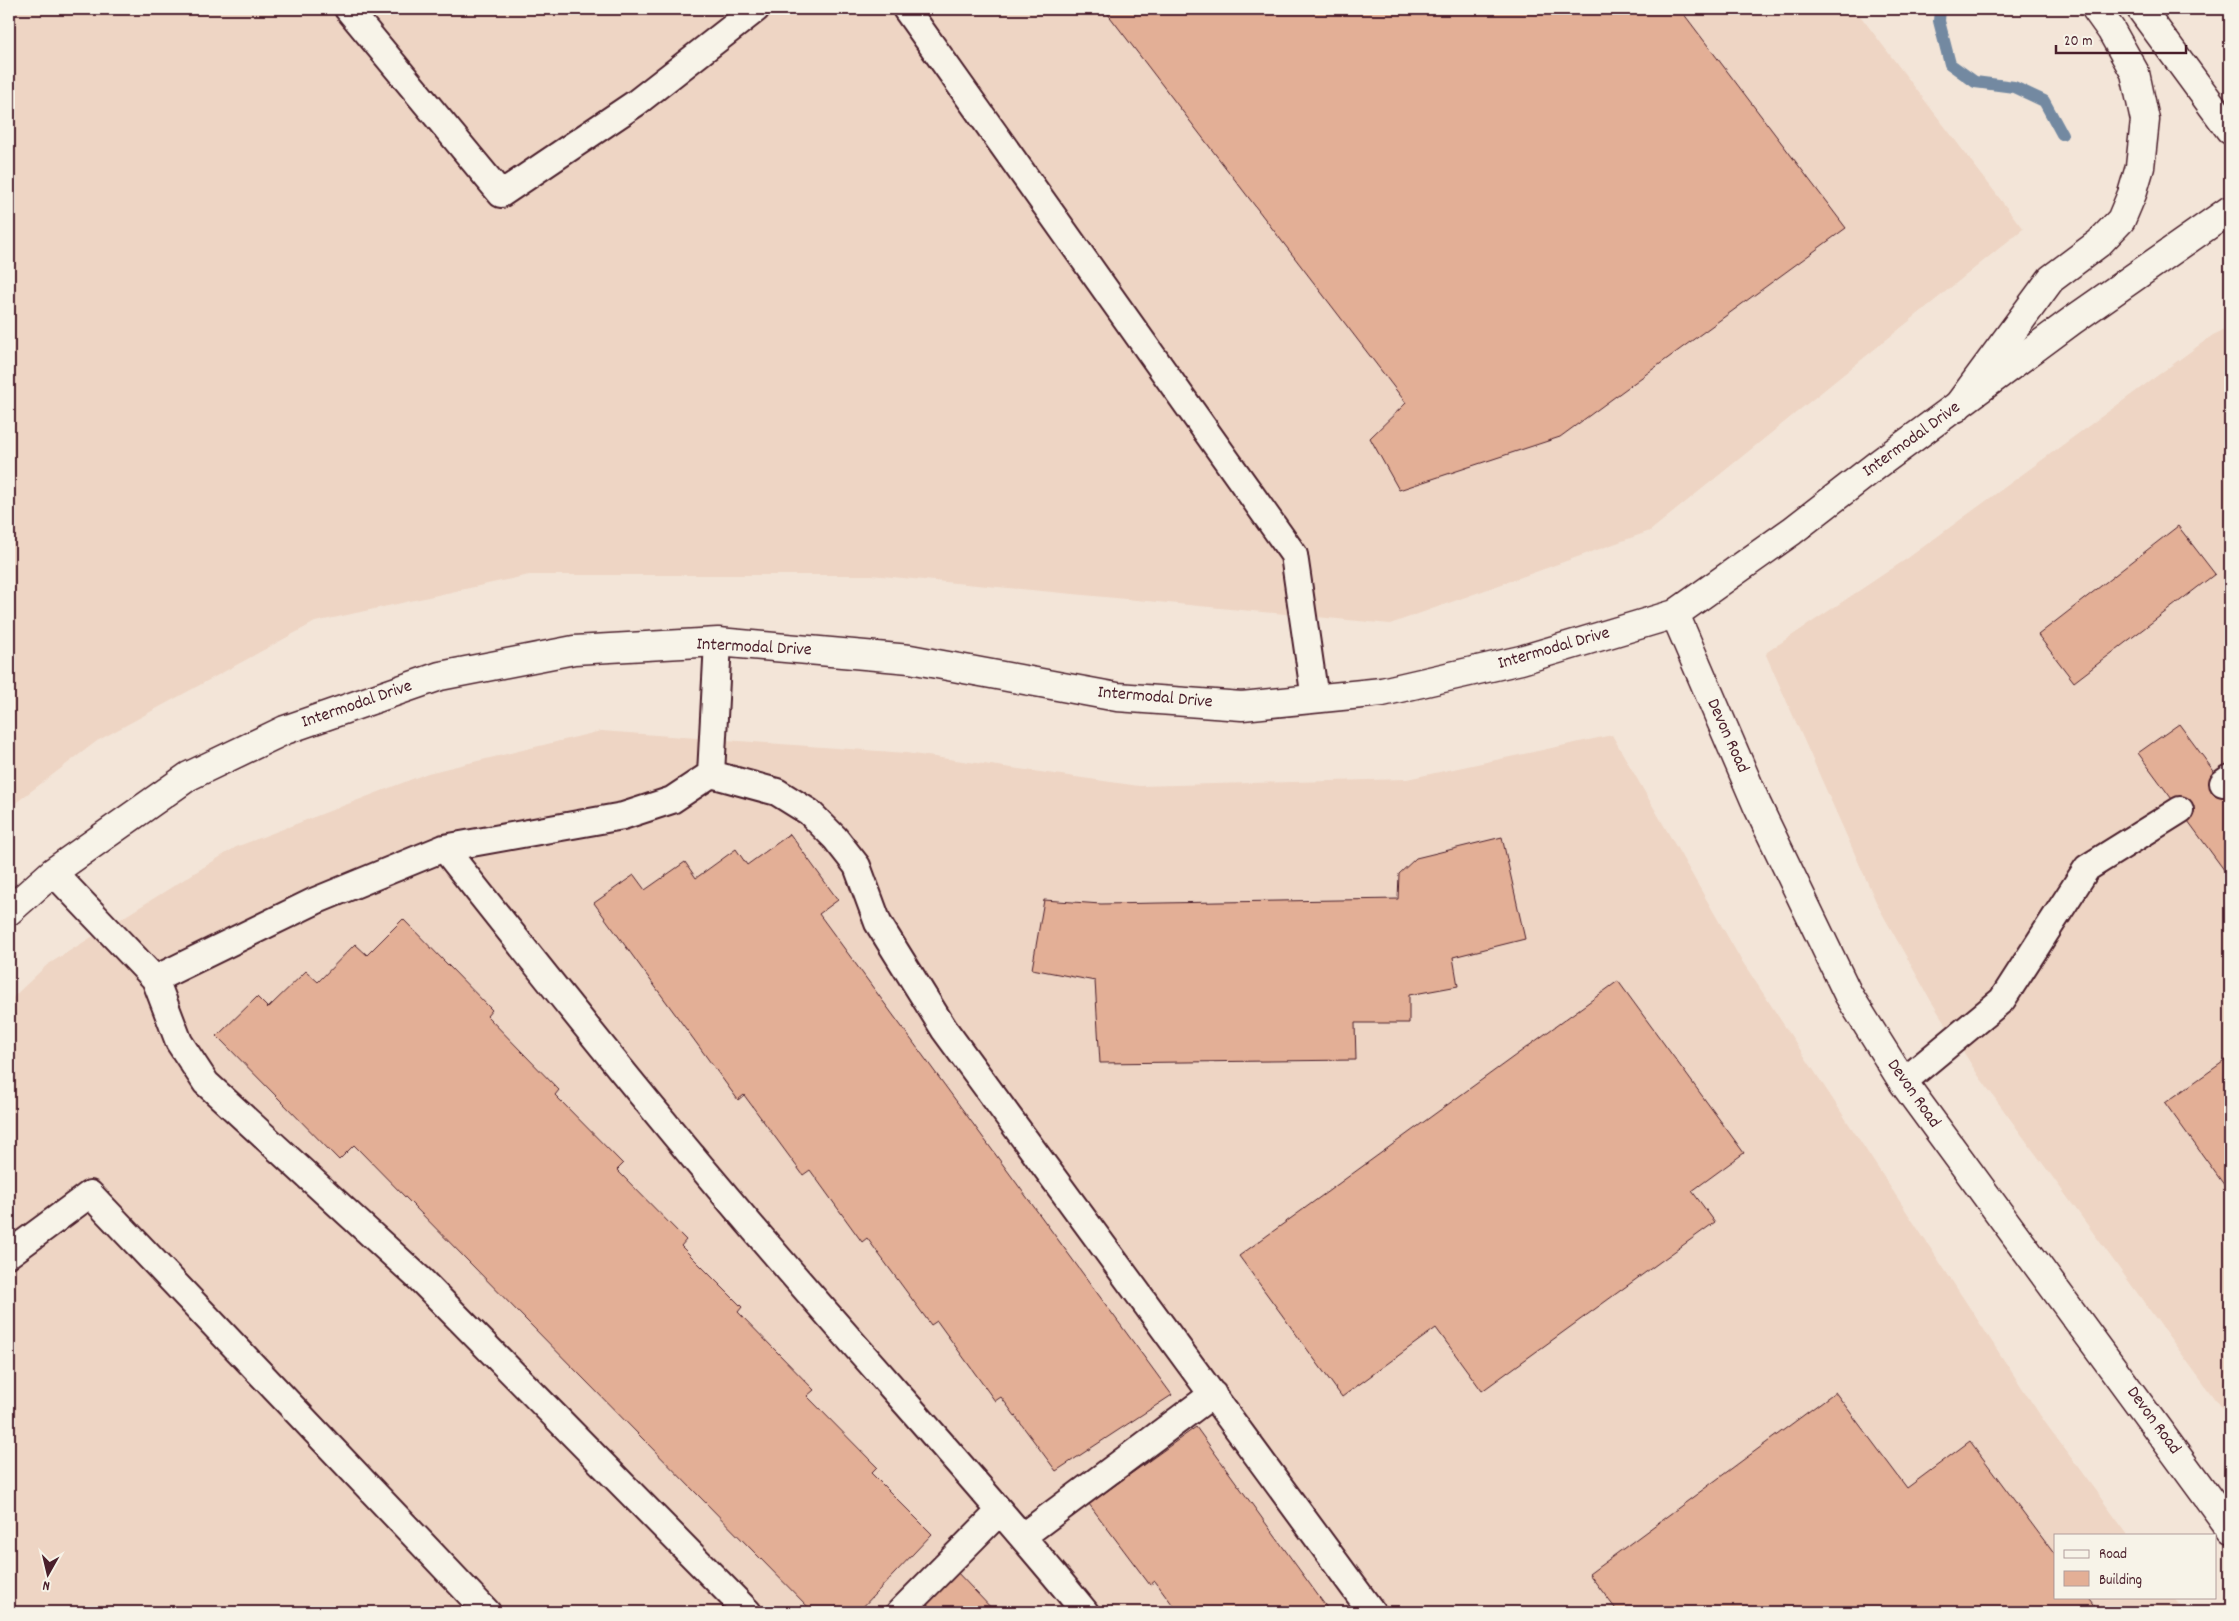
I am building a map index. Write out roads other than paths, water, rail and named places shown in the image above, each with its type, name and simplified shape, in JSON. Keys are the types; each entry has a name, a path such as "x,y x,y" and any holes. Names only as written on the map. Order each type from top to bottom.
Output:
{"street":[{"path":"1956,408 2050,279 2099,243 2116,226 2121,220 2132,194 2140,167 2145,120 2135,74 2111,30 2096,9"},
{"path":"2141,9 2230,130"},
{"name":"Intermodal Drive","path":"9,911 53,872 189,776 285,730 440,676 574,650 718,642 910,659 1117,697 1242,706 1382,692 1521,660 1675,614 1792,531 1877,465 2073,320 2230,210"},
{"name":"Devon Road","path":"1675,614 1757,805 1848,994 1903,1082 2230,1528"}],"lane":[{"path":"348,9 502,194 636,102 756,9"},
{"path":"906,9 1294,555 1315,699"},
{"path":"711,774 718,642"},
{"path":"155,979 315,901 444,848 623,816 672,800 711,774 777,792 809,812 835,838 856,866 878,923 944,1029 1372,1612"},
{"path":"1903,1082 2002,1000 2087,868 2180,810"},
{"path":"444,848 570,1008 776,1255 1023,1536 1085,1612"},
{"path":"53,872 155,979 179,1042 206,1083 421,1280 748,1612"},
{"path":"9,1254 90,1194 487,1612"},
{"path":"1023,1536 1213,1394"},
{"path":"900,1612 1000,1511"}],"waterway":[{"path":"1940,9 1939,21 1950,64 1975,82 2014,87 2044,101 2062,134"}]}
